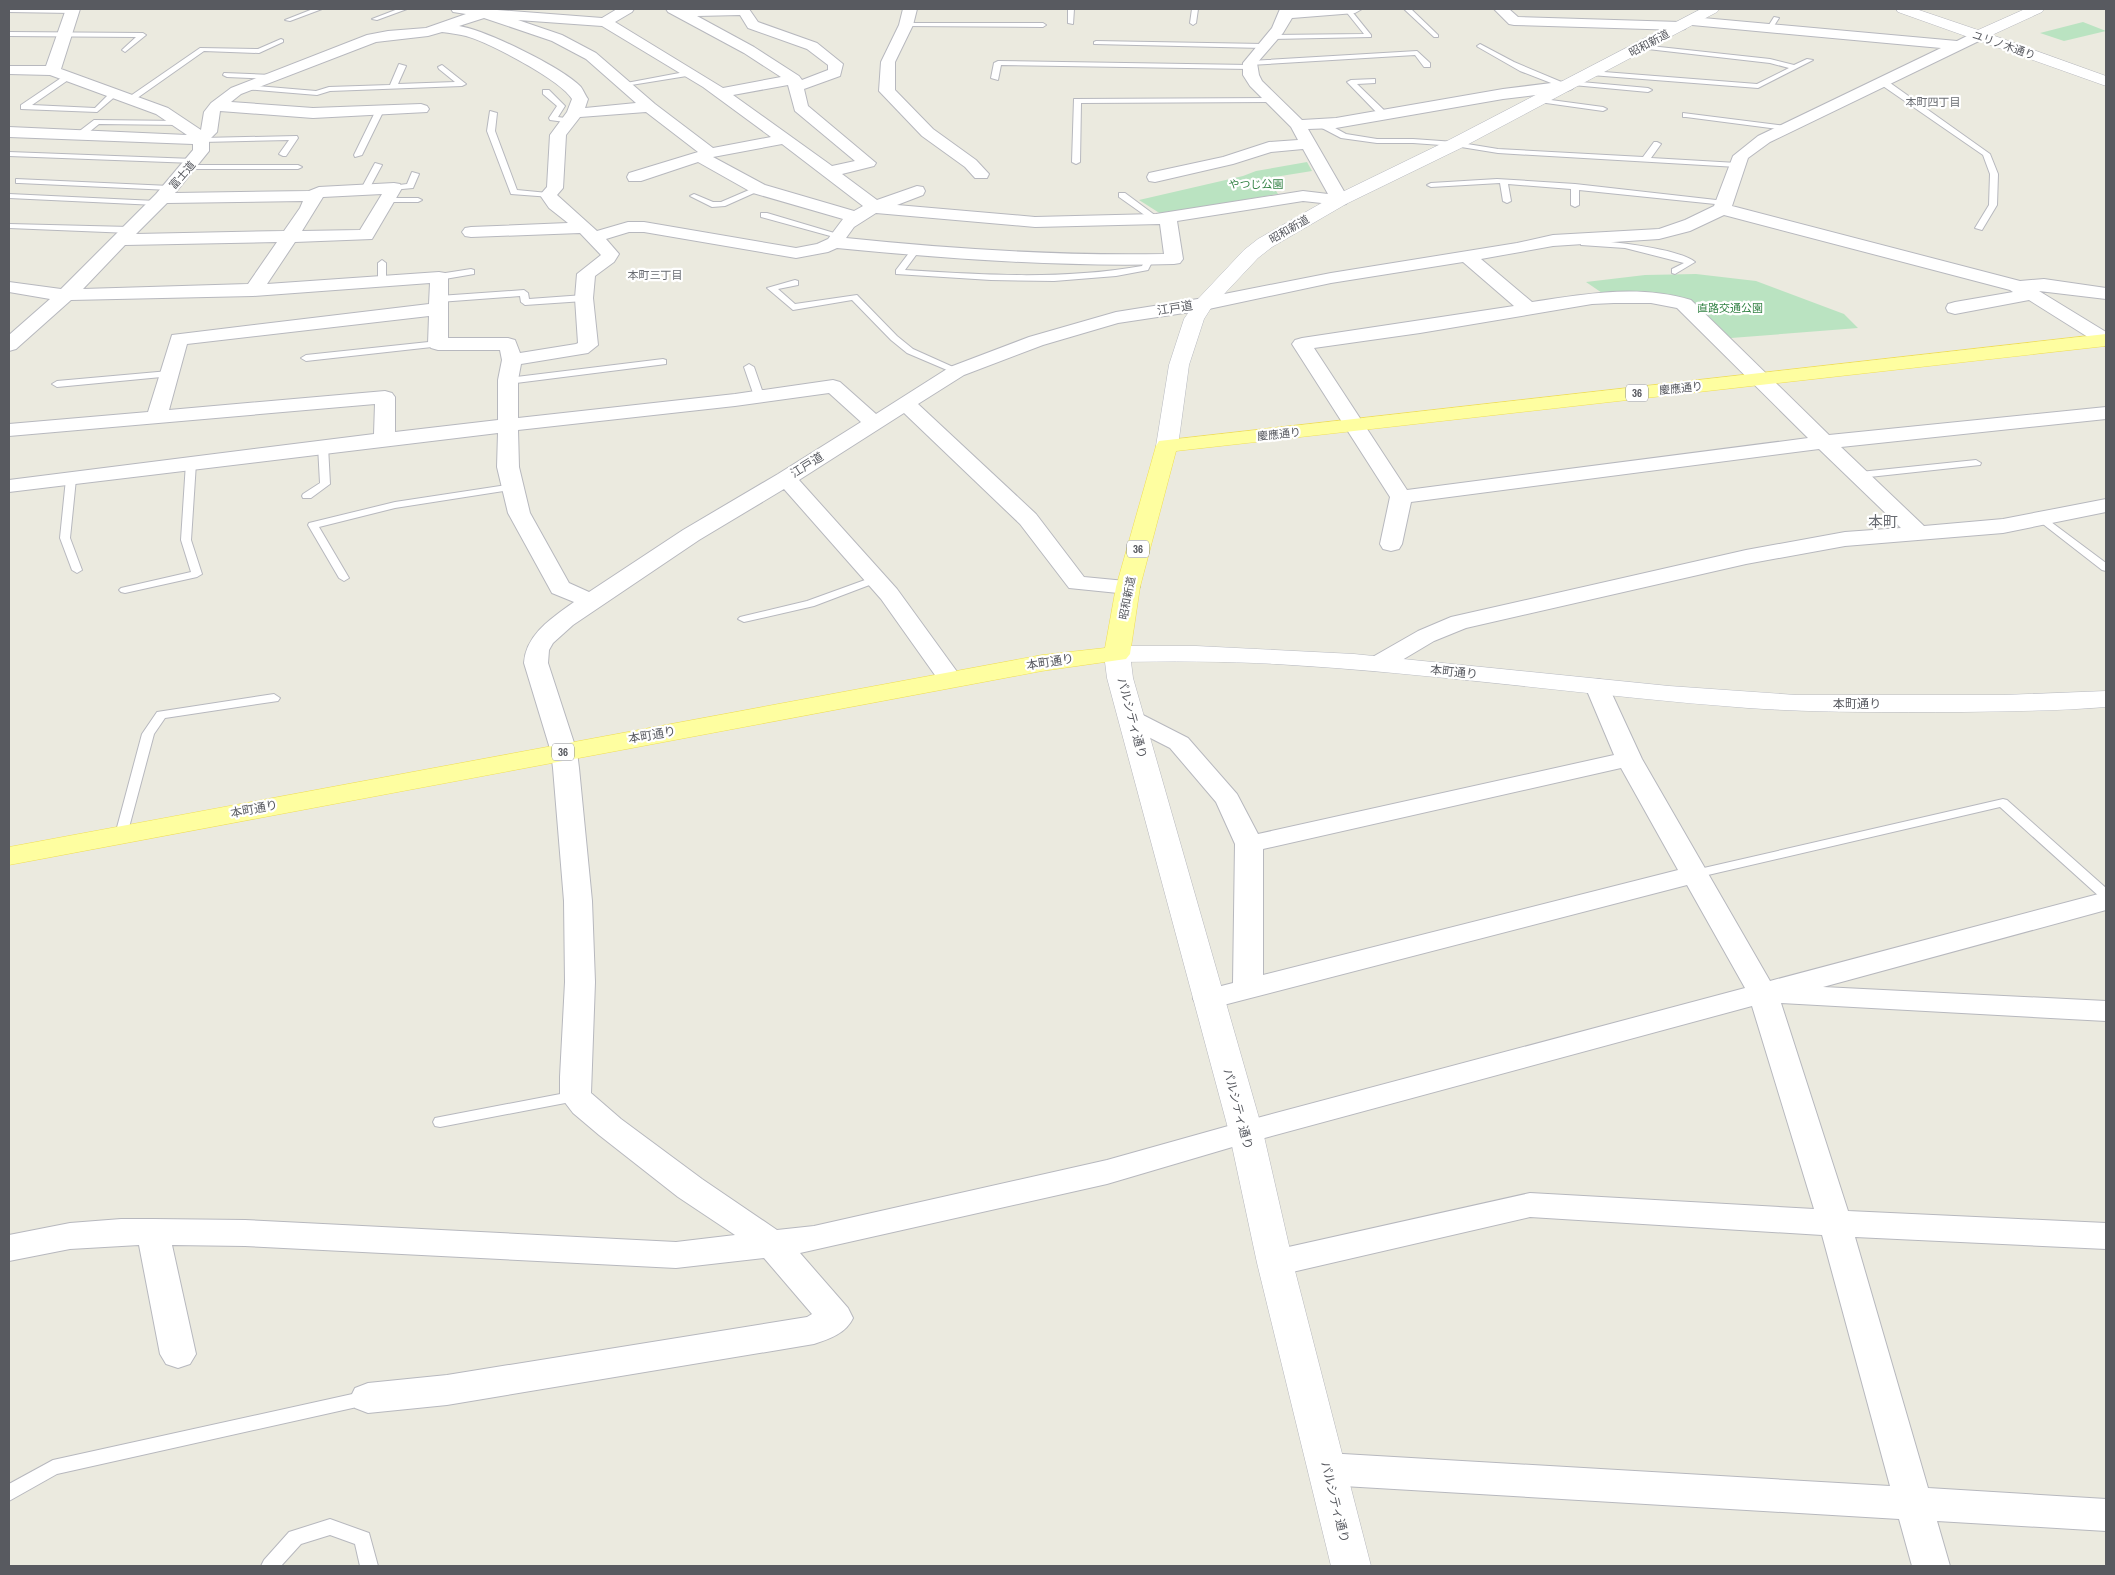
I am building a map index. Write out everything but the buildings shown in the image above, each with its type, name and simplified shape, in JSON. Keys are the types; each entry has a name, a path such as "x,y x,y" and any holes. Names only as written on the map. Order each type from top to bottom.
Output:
{"main road":[{"name":"昭和新道","path":"1117,654 1128,586 1167,446 1179,365 1188,333 1194,319 1204,304 1250,254 1265,243 1340,200 1455,144 1712,9"},
{"name":"ユリノ木通り","path":"1903,9 2106,81"},
{"path":"1978,36 2037,9"},
{"name":"慶應通り","path":"1167,446 2106,340"},
{"name":"本町通り","path":"9,856 950,680 1051,662 1117,654 1220,653 1378,664 1748,700 1810,703 2065,703 2106,699"},
{"name":"パルシティ通り","path":"1117,654 1120,678 1246,1132 1275,1263 1351,1566"},
{"path":"2065,703 2106,707"}],"street":[{"path":"458,9 484,13 605,22 719,92 876,208 1035,222 1162,219 1303,196 1340,200"},
{"path":"605,22 627,9"},
{"path":"910,9 906,25 888,62 887,90 919,124 936,139 962,156 981,174"},
{"path":"1340,200 1329,177 1298,125 1255,83 1250,65 1287,11 1355,9"},
{"path":"1501,9 1514,21 1773,23 1956,45"},
{"path":"60,74 56,54 65,34 72,10"},
{"path":"676,10 749,50 795,83 801,108 868,163 829,172"},
{"path":"676,10 744,11 753,25 812,46 836,64 835,72 795,83 719,92"},
{"path":"216,106 244,87 372,38 428,32 484,13 576,46 625,84 705,155 759,189 854,217"},
{"path":"444,28 483,37 548,71 574,89 580,99 572,117 558,135 555,188 548,195 555,204 590,232 610,254 608,258 586,274 584,298 588,345 581,349 512,360"},
{"path":"1978,36 1764,139 1741,156 1736,165 1724,206 2023,290 2106,340"},
{"path":"9,70 60,74 130,99 162,111 182,123 201,139"},
{"path":"1298,125 1323,125 1570,84"},
{"path":"216,106 313,113 421,109"},
{"name":"富士道","path":"9,345 66,295 126,235 192,164 201,151 201,139 208,132 212,112 216,106"},
{"path":"572,117 649,107"},
{"path":"9,132 201,139"},
{"path":"635,177 705,155 785,139"},
{"path":"1155,177 1227,161 1270,147 1308,144"},
{"path":"126,235 366,235 390,194 365,189 319,192 313,196 163,196"},
{"path":"471,232 551,230 590,232 628,226 644,227 706,239 756,244 796,253 822,248 836,239 854,217 917,191"},
{"path":"253,290 309,208 313,196"},
{"name":"江戸道","path":"576,1096 575,1078 580,982 578,902 564,752 536,663 537,650 544,639 556,628 591,602 691,535 786,479 957,371 1006,352 1081,327 1116,318 1204,304 1331,278 1518,248 1533,243 1565,239 1661,234 1711,215 1724,206"},
{"path":"836,239 915,251 1000,257 1174,259 1162,219"},
{"path":"1466,256 1529,309"},
{"path":"9,287 66,295 253,290 382,272 439,277 438,344 508,344 512,360 508,381 508,467 519,513 560,588 591,602"},
{"path":"1955,308 2044,285 2106,293"},
{"path":"1391,544 1401,497 1302,344 1592,298 1672,299 1684,304 1759,380 1918,532"},
{"path":"157,417 179,339 439,304"},
{"path":"9,486 324,446 833,386 874,423"},
{"path":"9,430 386,397 384,439"},
{"path":"905,403 1028,519 1077,584 1128,586"},
{"path":"1401,497 1825,442 2106,413"},
{"path":"786,479 889,594 950,680"},
{"path":"1378,664 1426,636 1459,622 1746,557 1837,541 1918,532 2003,526 2043,520 2106,506"},
{"path":"1597,686 1629,759 1763,994 1835,1223 1931,1566"},
{"path":"1132,719 1179,743 1228,800 1249,844 1248,989"},
{"path":"1249,844 1629,759"},
{"path":"1208,999 1694,874"},
{"path":"9,1248 70,1236 121,1232 153,1232 245,1233 676,1255 824,1237 1088,1176 2106,901"},
{"path":"1763,994 2106,1010"},
{"path":"368,1398 447,1390 814,1330 836,1318 772,1244 683,1182 610,1127 576,1096"},
{"path":"1275,1263 1530,1204 1835,1223 2106,1236"},
{"path":"153,1232 178,1354"},
{"path":"1326,1469 2106,1515"}],"lane":[{"path":"288,20 320,9"},
{"path":"375,19 404,9"},
{"path":"1071,9 1071,23"},
{"path":"1193,23 1194,9"},
{"path":"1096,43 1267,42 1369,36 1347,9"},
{"path":"1407,9 1436,36"},
{"path":"9,10 72,10"},
{"path":"906,25 1043,25"},
{"path":"9,34 144,35 126,50"},
{"path":"130,99 202,49 259,51 281,41"},
{"path":"1480,46 1495,56 1527,71 1570,84 1648,90"},
{"path":"1641,47 1770,61 1795,67"},
{"path":"995,78 998,63 1250,65 1417,53 1426,65"},
{"path":"1591,73 1758,86 1808,60"},
{"path":"393,87 402,66"},
{"path":"244,87 318,93 329,89 462,84 442,67"},
{"path":"625,84 690,73"},
{"path":"60,74 24,107 97,110 114,94"},
{"path":"227,75 271,77"},
{"path":"1372,80 1351,82 1384,115"},
{"path":"1883,82 1986,154 1994,174 1994,205 1980,228"},
{"path":"546,92 561,106 553,118 572,117"},
{"path":"1076,162 1077,101 1272,100"},
{"path":"1539,100 1603,109"},
{"path":"358,155 380,110"},
{"path":"493,113 491,131 514,192 548,195"},
{"path":"1686,115 1785,128"},
{"path":"80,135 97,122 182,123"},
{"path":"1323,125 1344,136 1378,141 1413,141 1455,144 1498,151 1736,165"},
{"path":"255,139 262,130"},
{"path":"201,139 294,138 283,154"},
{"path":"1644,161 1657,144"},
{"path":"9,154 192,164 298,167"},
{"path":"365,189 378,165"},
{"path":"390,194 410,186 415,174"},
{"path":"19,181 163,196"},
{"path":"1431,185 1503,181 1575,186 1724,206"},
{"path":"1503,181 1507,201"},
{"path":"1575,186 1575,205"},
{"path":"694,196 712,205 722,204 759,189"},
{"path":"390,194 418,200"},
{"path":"1122,194 1162,219"},
{"path":"9,196 163,196"},
{"path":"764,215 836,239"},
{"path":"9,226 126,235"},
{"path":"1518,248 1564,244 1613,243 1639,247 1691,262 1675,271"},
{"path":"915,251 899,272 1004,278 1072,276 1126,272 1144,268 1149,260"},
{"path":"439,277 471,272"},
{"path":"795,283 772,288 793,307 854,297 894,338 910,351 957,371"},
{"path":"439,304 524,293 525,302 584,298"},
{"path":"306,358 438,344"},
{"path":"508,381 663,362"},
{"path":"749,366 759,396"},
{"path":"57,384 169,374"},
{"path":"308,496 325,484 324,446"},
{"path":"126,590 197,574 186,540 190,463"},
{"path":"1860,475 1976,463"},
{"path":"71,479 65,538 77,570"},
{"path":"344,578 313,525 395,506 513,487"},
{"path":"2043,520 2106,568"},
{"path":"744,619 810,604 876,579"},
{"path":"121,835 148,734 161,716 274,698"},
{"path":"1694,874 2003,803 2106,895"},
{"path":"440,1122 576,1096"},
{"path":"9,1493 52,1467 368,1398"},
{"path":"270,1566 295,1538 330,1527 363,1539 369,1566"}],"green space":[{"path":"2083,22 2106,31 2064,41 2040,33"},
{"name":"やつじ公園","path":"1307,162 1312,171 1268,178 1278,194 1161,214 1139,200 1243,176 1256,171"},
{"name":"直路交通公園","path":"1696,274 1756,281 1844,314 1858,328 1718,339 1683,304 1608,297 1586,282 1645,275"}],"district":[{"name":"本町四丁目","path":"1933,102"},
{"name":"本町三丁目","path":"655,275"},
{"name":"本町","path":"1883,521"}]}
